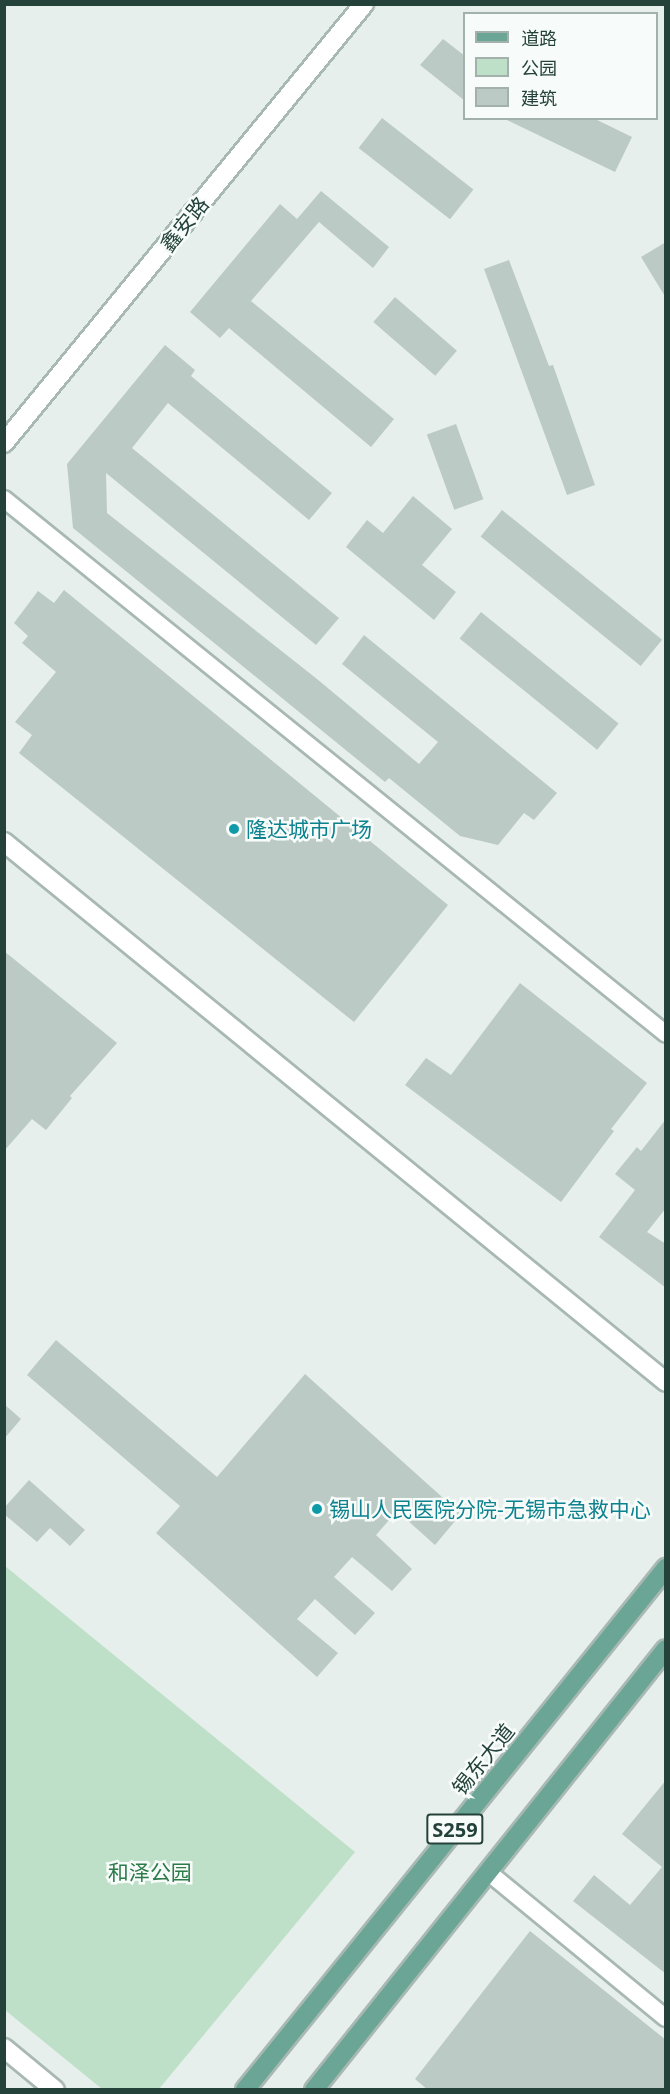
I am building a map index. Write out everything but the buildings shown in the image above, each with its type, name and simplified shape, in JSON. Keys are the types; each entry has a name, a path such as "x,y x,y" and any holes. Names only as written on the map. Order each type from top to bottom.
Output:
{"main road":[{"name":"锡东大道","path":"245,2090 666,1568"},
{"name":"S259","path":"314,2090 666,1649"}],"street":[{"name":"鑫安路","path":"4,443 364,4"},
{"path":"4,499 666,1034"},
{"path":"4,842 666,1382"},
{"path":"488,1872 666,2018"},
{"path":"4,2048 55,2090"}],"green space":[{"name":"和泽公园","path":"5,1566 355,1852 159,2089 102,2089 5,2010"}],"place":[{"name":"隆达城市广场","path":"234,829"},
{"name":"锡山人民医院分院-无锡市急救中心","path":"317,1509"}]}
